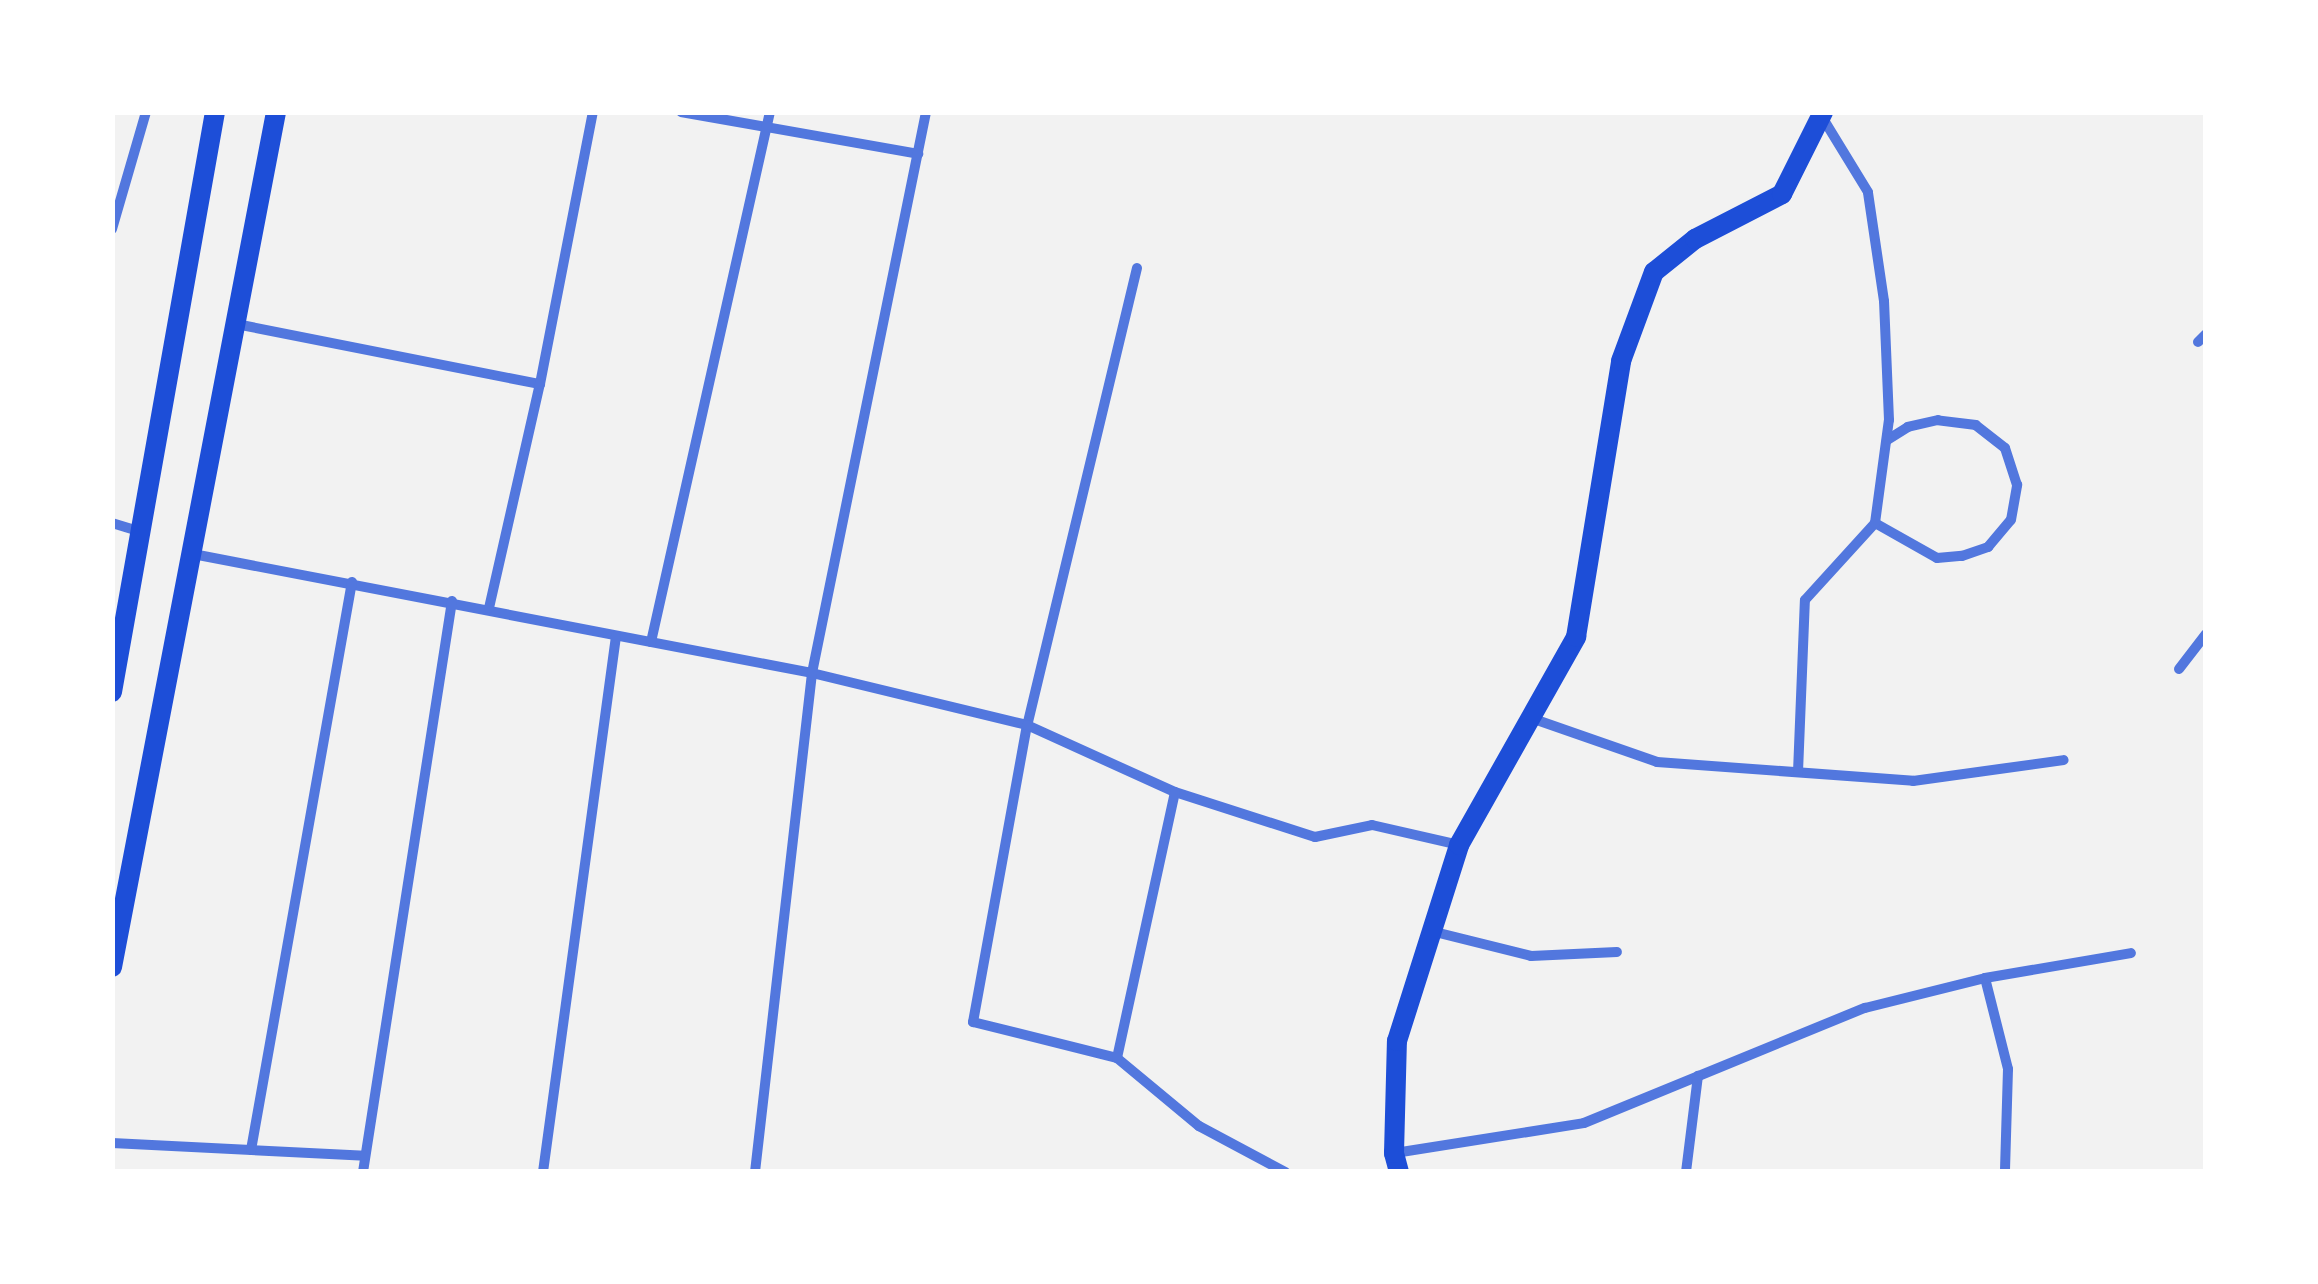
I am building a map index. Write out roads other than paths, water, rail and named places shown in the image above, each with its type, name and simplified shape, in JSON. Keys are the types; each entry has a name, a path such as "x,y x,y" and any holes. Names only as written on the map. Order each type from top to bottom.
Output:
{"main road":[{"path":"112,692 215,112"},
{"path":"112,968 276,112"},
{"path":"1397,1162 1397,1041 1459,845 1576,636 1621,361 1654,272 1695,239 1782,194 1822,114"}],"street":[{"path":"112,229 146,112"},
{"path":"489,608 540,384 593,112"},
{"path":"681,112 918,154"},
{"path":"651,642 770,112"},
{"path":"755,1172 812,674 926,112"},
{"path":"1798,772 1805,600 1876,522 1887,440 1884,301 1868,192 1822,114"},
{"path":"1136,268 1027,725 973,1022 1117,1058 1199,1126 1284,1172"},
{"path":"236,324 540,384"},
{"path":"1876,522 1937,558 1962,556 1988,547 2010,520 2017,486 2005,448 1976,426 1938,420 1908,427 1887,440"},
{"path":"112,522 142,532"},
{"path":"193,554 489,608 812,674 1027,725 1175,792 1315,837 1372,825 1459,845"},
{"path":"251,1150 352,582"},
{"path":"363,1172 452,601"},
{"path":"2178,669 2206,634"},
{"path":"542,1172 616,636"},
{"path":"1530,718 1657,762 1912,781 2064,760"},
{"path":"1117,1058 1175,792"},
{"path":"1431,931 1532,956 1616,952"},
{"path":"1397,1162 1584,1123 1865,1008 1985,978 2131,953"},
{"path":"1985,978 2008,1069 2005,1172"},
{"path":"1686,1172 1698,1076"},
{"path":"112,1143 365,1156"}]}
